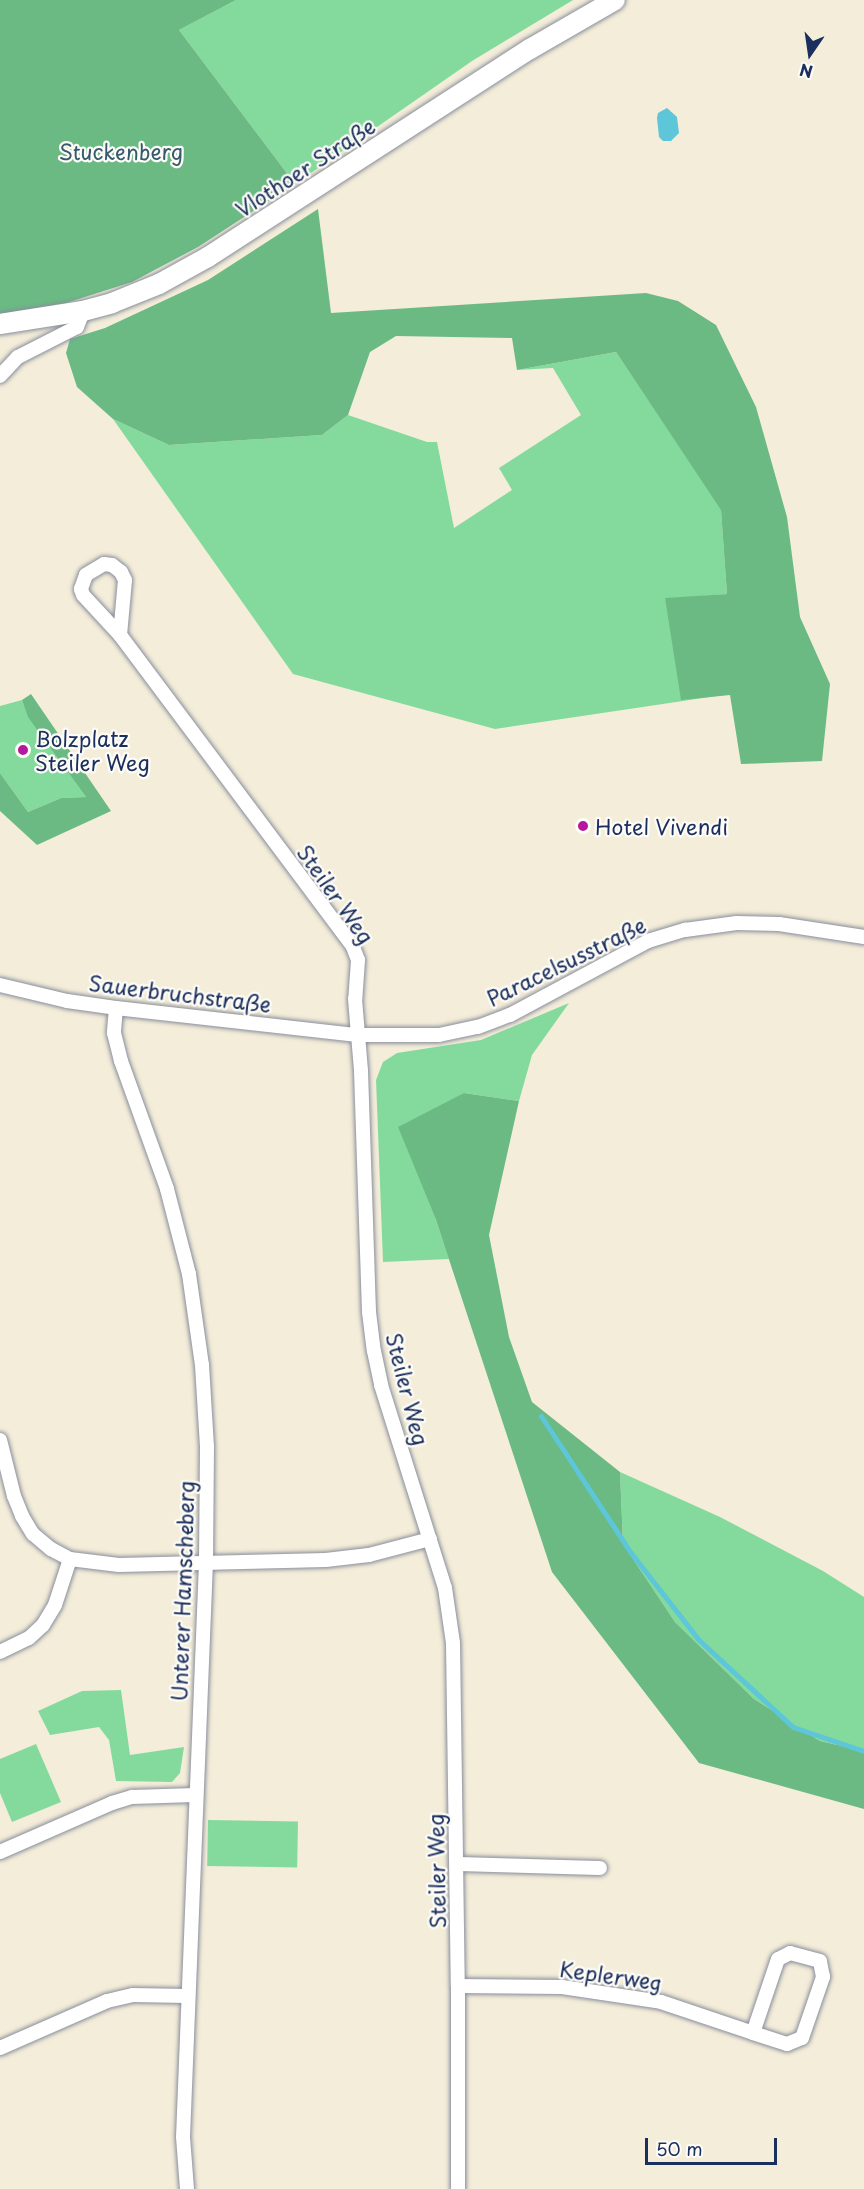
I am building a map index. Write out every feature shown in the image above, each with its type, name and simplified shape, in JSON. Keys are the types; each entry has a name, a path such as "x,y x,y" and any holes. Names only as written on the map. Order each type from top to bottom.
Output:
{"main road":[{"name":"Vlothoer Straße","path":"0,324 83,311 112,303 159,284 208,257 530,50 615,0"}],"street":[{"path":"0,376 18,357 77,327 83,311"},
{"name":"Steiler Weg","path":"120,635 125,580 121,572 112,565 104,564 86,575 81,588 83,595 120,635 353,947 358,960 355,999 362,1071 369,1312 374,1351 381,1385 445,1588 453,1643 457,1864 458,2189"},
{"name":"Paracelsusstraße","path":"357,1035 439,1035 478,1027 551,995 648,941 685,930 737,923 778,924 864,937"},
{"name":"Sauerbruchstraße","path":"0,985 67,1001 116,1008 357,1035"},
{"name":"Unterer Hamscheberg","path":"116,1008 114,1033 121,1061 167,1189 189,1274 202,1365 207,1446 206,1562 183,2137 187,2189"},
{"path":"0,1440 2,1459 22,1516 33,1534 51,1549 70,1559 119,1566 326,1560 369,1555 430,1539"},
{"path":"0,1652 29,1638 43,1625 55,1605 70,1559"},
{"path":"0,1852 112,1803 132,1797 195,1795"},
{"path":"457,1864 600,1868"},
{"name":"Keplerweg","path":"458,1986 562,1988 661,2002 753,2033 787,2044 802,2038 824,1977 820,1961 790,1953 778,1959 753,2033"},
{"path":"0,2048 107,2001 133,1995 187,1996"}],"green space":[{"name":"Stuckenberg","path":"0,0 236,0 179,30 295,184 198,247 132,282 66,303 0,314"},
{"path":"236,0 573,0 472,61 295,184 179,30"},
{"path":"318,209 331,313 646,293 678,301 716,325 756,407 787,517 800,617 830,684 822,761 741,764 730,695 681,700 665,598 727,594 721,510 616,352 517,370 512,338 396,336 370,352 348,415 322,435 169,445 113,419 77,387 66,353 70,339 105,328 208,280"},
{"path":"616,352 721,509 727,594 665,599 730,694 495,729 293,674 113,419 169,445 322,435 348,415 427,442 437,442 454,528 512,490 499,468 581,415 553,368 517,370"},
{"path":"31,694 111,811 37,845 0,811 0,773 28,812 61,798 86,797 28,717 22,700"},
{"name":"Bolzplatz Steiler Weg","path":"22,700 29,717 86,797 61,798 28,812 0,773 0,706"},
{"path":"569,1003 532,1055 519,1101 464,1093 435,1217 449,1259 383,1262 376,1080 383,1062 397,1053 481,1040"},
{"path":"464,1093 519,1101 489,1235 509,1337 532,1402 620,1472 623,1544 675,1622 754,1699 820,1741 864,1751 864,1809 699,1763 552,1572 435,1217 398,1127"},
{"path":"620,1472 720,1517 823,1571 864,1597 864,1751 820,1741 754,1699 675,1622 623,1544"},
{"path":"121,1690 130,1755 184,1747 180,1773 172,1782 116,1781 109,1740 99,1727 50,1735 38,1711 82,1691"},
{"path":"36,1744 61,1802 12,1822 0,1793 0,1759"},
{"path":"208,1820 298,1822 297,1868 207,1866"}],"water":[{"path":"667,108 677,117 679,133 671,141 663,141 659,137 657,118 658,113"}],"waterway":[{"path":"541,1416 631,1553 699,1640 793,1727 864,1751"}],"place":[{"name":"Bolzplatz Steiler Weg","path":"23,750"},
{"name":"Hotel Vivendi","path":"583,826"}]}
